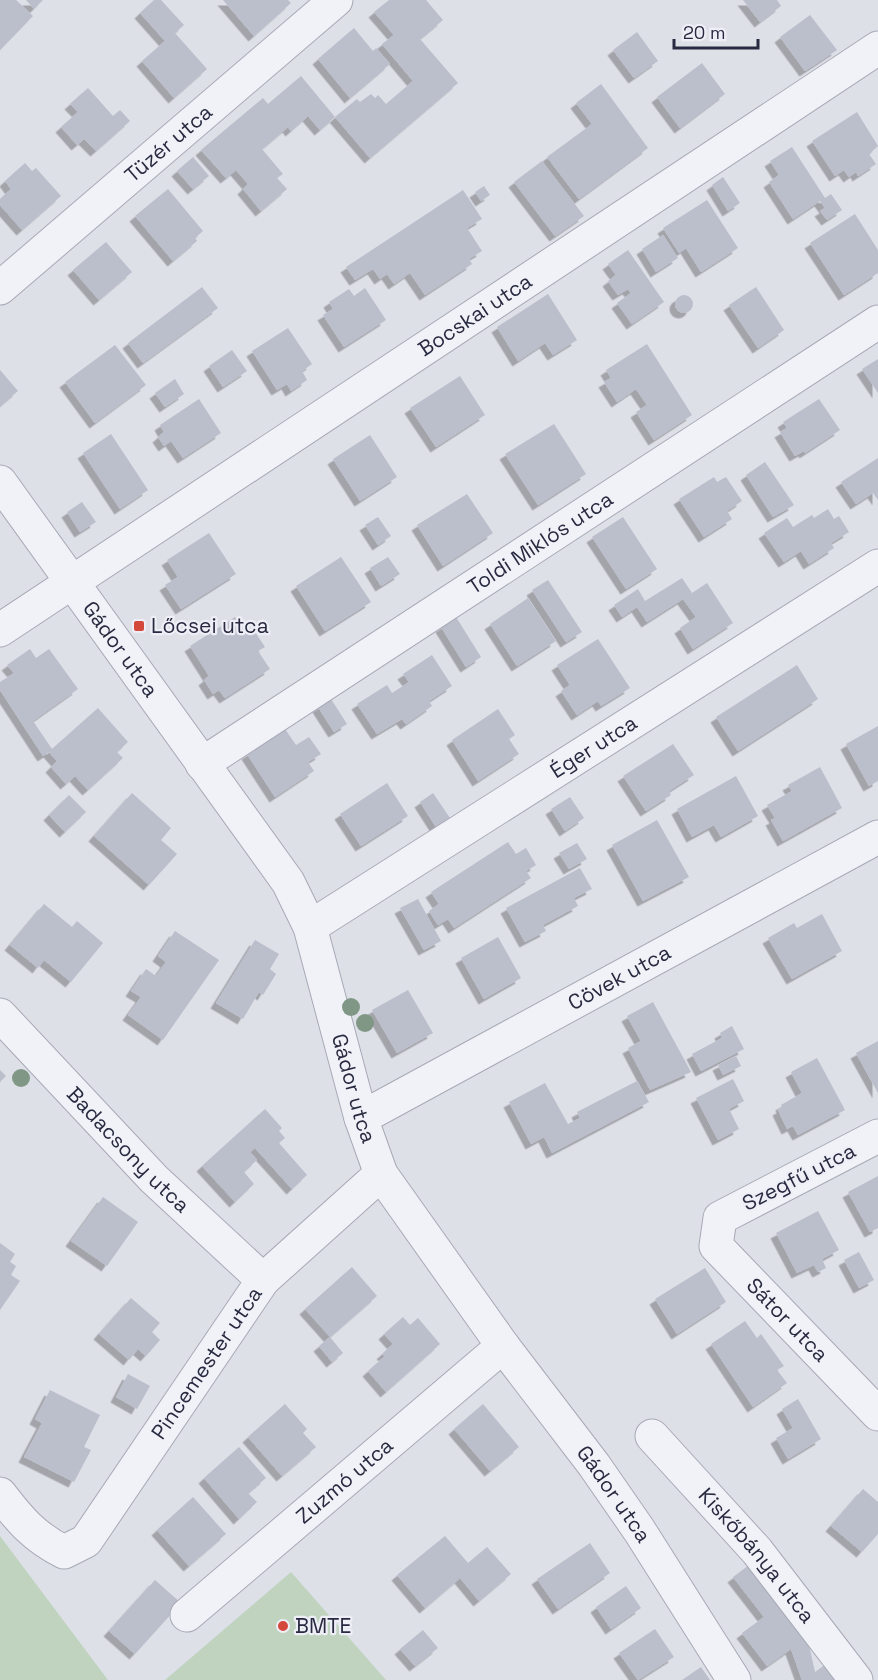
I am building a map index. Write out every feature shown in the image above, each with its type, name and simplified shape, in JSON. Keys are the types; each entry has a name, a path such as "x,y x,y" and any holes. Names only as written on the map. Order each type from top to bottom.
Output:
{"street":[{"name":"Tüzér utca","path":"0,288 336,0"},
{"name":"Bocskai utca","path":"72,581 878,48"},
{"name":"Toldi Miklós utca","path":"202,764 878,322"},
{"name":"Gádor utca","path":"0,482 288,882 310,927 361,1118 381,1174 503,1346 594,1465 639,1530 734,1680"},
{"name":"Éger utca","path":"310,927 878,566"},
{"path":"0,630 72,581"},
{"name":"Cövek utca","path":"361,1118 878,837"},
{"name":"Badacsony utca","path":"0,1015 154,1179 263,1280"},
{"name":"Szegfű utca","path":"720,1218 878,1136"},
{"name":"Pincemester utca","path":"0,1494 27,1528 46,1543 64,1552 86,1541 263,1280 381,1174"},
{"name":"Sátor utca","path":"720,1218 716,1246 878,1414"},
{"name":"Zuzmó utca","path":"187,1615 503,1346"},
{"name":"Kiskőbánya utca","path":"652,1436 757,1551 856,1680"}],"green space":[{"path":"0,1536 108,1680 0,1680"},
{"name":"BMTE","path":"291,1572 386,1680 165,1680"}],"building":[{"path":"0,0 16,0 33,16 0,50"},
{"path":"26,0 43,0 34,9"},
{"path":"154,0 161,0 184,25 175,33 207,69 174,98 142,61 165,41 140,13"},
{"path":"223,0 288,0 291,3 254,36"},
{"path":"389,0 426,0 443,20 420,39 458,83 370,158 335,117 357,99 360,102 371,94 375,98 378,95 386,104 413,81 382,44 394,35 374,12"},
{"path":"743,0 777,0 781,6 760,22"},
{"path":"810,15 837,50 805,71 780,37"},
{"path":"354,28 373,51 376,48 390,64 350,98 318,59"},
{"path":"637,32 658,61 634,78 613,50"},
{"path":"702,63 725,94 680,128 657,97"},
{"path":"301,76 335,117 320,130 308,116 291,131 288,127 262,149 283,174 277,178 287,189 261,211 243,189 248,184 236,170 226,178 201,150 263,98 268,104"},
{"path":"601,84 648,148 579,199 547,157 592,124 576,103"},
{"path":"88,88 113,116 120,110 130,121 96,151 84,139 77,145 61,127 78,112 70,104"},
{"path":"857,112 878,146 869,154 876,164 858,176 856,172 849,177 844,170 835,176 812,141"},
{"path":"792,147 825,198 831,194 842,210 827,220 820,211 825,208 820,201 793,219 769,182 779,175 770,161"},
{"path":"193,157 209,176 193,189 177,171"},
{"path":"542,161 584,216 555,236 514,182"},
{"path":"25,163 32,171 36,168 61,196 22,230 0,205 0,199 11,189 5,181"},
{"path":"723,177 740,203 728,211 712,185"},
{"path":"484,186 490,195 481,201 475,192"},
{"path":"168,189 203,231 195,238 197,241 173,261 135,216"},
{"path":"463,190 482,219 467,228 482,251 469,259 472,264 425,295 410,273 394,284 387,274 380,279 373,269 355,280 346,267"},
{"path":"707,200 738,248 701,272 686,248 679,253 663,228"},
{"path":"855,214 878,250 878,273 844,295 810,243"},
{"path":"663,235 678,258 656,272 642,249"},
{"path":"106,242 132,272 99,300 73,270"},
{"path":"628,250 664,302 632,324 617,303 631,293 628,289 618,295 608,281 616,275 608,264"},
{"path":"202,287 218,308 143,363 128,343"},
{"path":"756,287 784,330 758,348 729,305"},
{"path":"365,288 386,320 344,347 323,315 333,309 329,302 349,289 354,296"},
{"path":"548,294 577,340 553,355 545,343 518,361 497,327"},
{"path":"684,295 690,298 693,304 690,310 684,313 678,310 675,304 678,298"},
{"path":"288,328 312,364 302,371 307,380 291,391 287,384 277,390 252,351"},
{"path":"647,344 692,415 654,440 636,412 647,405 636,389 617,402 604,382 611,378 606,370"},
{"path":"115,345 146,385 95,423 65,382"},
{"path":"232,350 247,371 223,387 209,366"},
{"path":"878,359 878,393 862,369"},
{"path":"0,370 18,391 0,406"},
{"path":"460,376 485,415 436,447 410,408"},
{"path":"175,379 184,394 165,407 155,393"},
{"path":"199,399 221,433 183,458 171,441 164,446 158,437 164,432 160,425"},
{"path":"819,399 840,430 805,453 804,451 795,456 780,432 787,428 783,422"},
{"path":"554,424 586,474 538,505 505,454"},
{"path":"111,434 148,490 120,509 83,453"},
{"path":"370,435 397,477 360,501 333,459"},
{"path":"878,458 878,500 873,493 856,504 841,482"},
{"path":"765,462 794,505 773,517 746,475"},
{"path":"714,477 717,482 726,477 742,501 727,511 732,519 704,537 679,499"},
{"path":"467,494 493,533 443,566 417,525"},
{"path":"82,502 96,522 80,532 67,512"},
{"path":"828,509 834,519 839,516 849,532 831,543 834,548 809,564 801,551 784,562 764,533 787,518 793,527 812,515 814,518"},
{"path":"378,517 391,536 378,545 365,525"},
{"path":"623,517 657,569 626,589 592,537"},
{"path":"209,533 236,574 181,609 165,585 178,577 167,560"},
{"path":"341,557 371,602 325,631 296,586"},
{"path":"388,557 400,574 381,586 370,568"},
{"path":"682,578 692,593 707,583 733,623 693,649 680,628 696,617 683,599 647,622 637,607 622,617 614,605 638,589 645,601"},
{"path":"548,580 582,632 566,642 532,590"},
{"path":"528,598 556,641 517,666 490,624"},
{"path":"235,617 246,633 253,629 265,647 258,651 270,669 225,698 219,690 213,694 204,680 209,676 190,646"},
{"path":"456,617 481,657 466,667 441,627"},
{"path":"598,639 630,688 601,706 598,701 577,715 561,691 570,685 557,665"},
{"path":"30,649 36,658 49,649 78,689 33,721 52,749 98,708 128,742 117,752 123,758 88,790 75,776 66,784 51,767 57,761 49,752 43,756 0,690 0,682 14,673 7,665"},
{"path":"432,655 452,686 429,701 432,706 406,724 402,719 377,734 357,704 387,685 392,693 409,682 403,674"},
{"path":"797,665 818,699 738,751 716,717"},
{"path":"331,699 347,724 334,732 318,707"},
{"path":"498,709 515,735 509,739 519,754 478,781 452,740"},
{"path":"878,726 878,781 869,786 846,744"},
{"path":"285,729 296,745 309,737 321,754 308,762 314,771 275,797 247,754"},
{"path":"673,744 694,775 669,791 671,795 646,811 623,776"},
{"path":"820,767 842,808 783,841 771,820 775,818 767,805 792,791 788,785"},
{"path":"736,776 758,816 721,837 714,825 692,837 677,809"},
{"path":"387,783 408,816 361,846 340,814"},
{"path":"132,793 171,828 161,840 177,854 149,885 94,836"},
{"path":"433,793 450,818 436,827 420,802"},
{"path":"69,795 86,812 65,832 49,815"},
{"path":"570,797 584,818 565,831 551,809"},
{"path":"657,820 689,877 643,901 612,845"},
{"path":"508,842 516,854 526,848 536,865 526,871 531,878 454,928 448,919 438,925 429,911 439,904 431,892"},
{"path":"577,843 587,859 569,869 559,853"},
{"path":"580,868 592,889 574,898 578,906 543,925 546,931 525,942 506,908"},
{"path":"418,899 441,941 424,950 400,908"},
{"path":"44,904 72,927 77,921 103,943 71,982 44,960 38,968 10,945"},
{"path":"822,914 842,951 792,979 768,938 794,923 797,928"},
{"path":"175,931 219,960 163,1040 128,1015 141,997 131,991 146,969 156,976 166,962 158,956"},
{"path":"498,937 521,978 484,999 461,958"},
{"path":"255,940 279,954 270,969 276,974 263,995 259,992 243,1019 216,1003"},
{"path":"408,990 433,1033 397,1053 372,1010"},
{"path":"653,1002 691,1072 650,1090 628,1048 641,1041 627,1016"},
{"path":"732,1026 744,1049 701,1071 692,1054 722,1038 720,1033"},
{"path":"878,1041 878,1093 856,1053"},
{"path":"736,1056 741,1066 723,1075 718,1065"},
{"path":"817,1058 845,1110 798,1135 793,1126 787,1129 778,1110 782,1108 781,1105 802,1093 791,1072"},
{"path":"0,1070 6,1076 0,1082"},
{"path":"733,1079 744,1101 729,1109 739,1129 718,1140 696,1098"},
{"path":"637,1081 649,1102 552,1153 544,1137 531,1144 509,1102 545,1083 568,1124 580,1118 577,1112"},
{"path":"265,1109 282,1128 279,1131 285,1138 279,1143 307,1175 292,1189 255,1148 250,1152 257,1160 244,1172 254,1184 235,1202 202,1166"},
{"path":"878,1176 878,1228 870,1232 848,1192"},
{"path":"103,1197 138,1222 107,1266 71,1241"},
{"path":"818,1211 839,1250 822,1259 826,1268 818,1272 814,1265 797,1273 776,1233"},
{"path":"0,1243 15,1254 10,1262 16,1266 11,1275 20,1281 0,1310"},
{"path":"859,1252 874,1280 859,1288 844,1260"},
{"path":"352,1267 377,1296 330,1337 305,1309"},
{"path":"705,1268 726,1302 677,1334 655,1299"},
{"path":"131,1298 160,1323 152,1332 160,1340 146,1356 138,1349 129,1360 99,1334"},
{"path":"403,1317 410,1325 418,1318 440,1344 386,1392 368,1371 385,1356 382,1354 393,1344 384,1334"},
{"path":"745,1321 757,1338 761,1334 784,1366 777,1370 787,1383 753,1407 711,1344"},
{"path":"330,1337 343,1353 332,1362 319,1346"},
{"path":"128,1374 150,1386 137,1409 116,1397"},
{"path":"50,1390 100,1415 84,1447 91,1450 74,1482 24,1457 42,1423 35,1419"},
{"path":"798,1399 821,1439 788,1459 776,1438 793,1428 782,1409"},
{"path":"285,1404 307,1429 303,1433 316,1447 282,1476 248,1437"},
{"path":"483,1404 519,1447 490,1471 454,1429"},
{"path":"239,1447 266,1478 248,1493 257,1502 239,1519 204,1478"},
{"path":"863,1489 878,1502 878,1534 862,1552 831,1526"},
{"path":"193,1497 226,1534 189,1566 157,1530"},
{"path":"445,1536 468,1563 487,1547 511,1574 479,1601 460,1578 425,1608 397,1575"},
{"path":"590,1543 610,1573 558,1609 537,1579"},
{"path":"756,1560 807,1636 815,1672 826,1664 837,1680 802,1680 791,1649 767,1666 742,1633 764,1617 733,1577"},
{"path":"155,1580 181,1603 135,1654 109,1631"},
{"path":"626,1586 641,1608 611,1629 596,1607"},
{"path":"655,1629 674,1657 638,1680 619,1653"},
{"path":"423,1630 438,1648 415,1666 400,1649"},
{"path":"701,1667 710,1680 682,1680"}],"place":[{"name":"Lőcsei utca","path":"139,626"},
{"name":"BMTE","path":"283,1626"}]}
